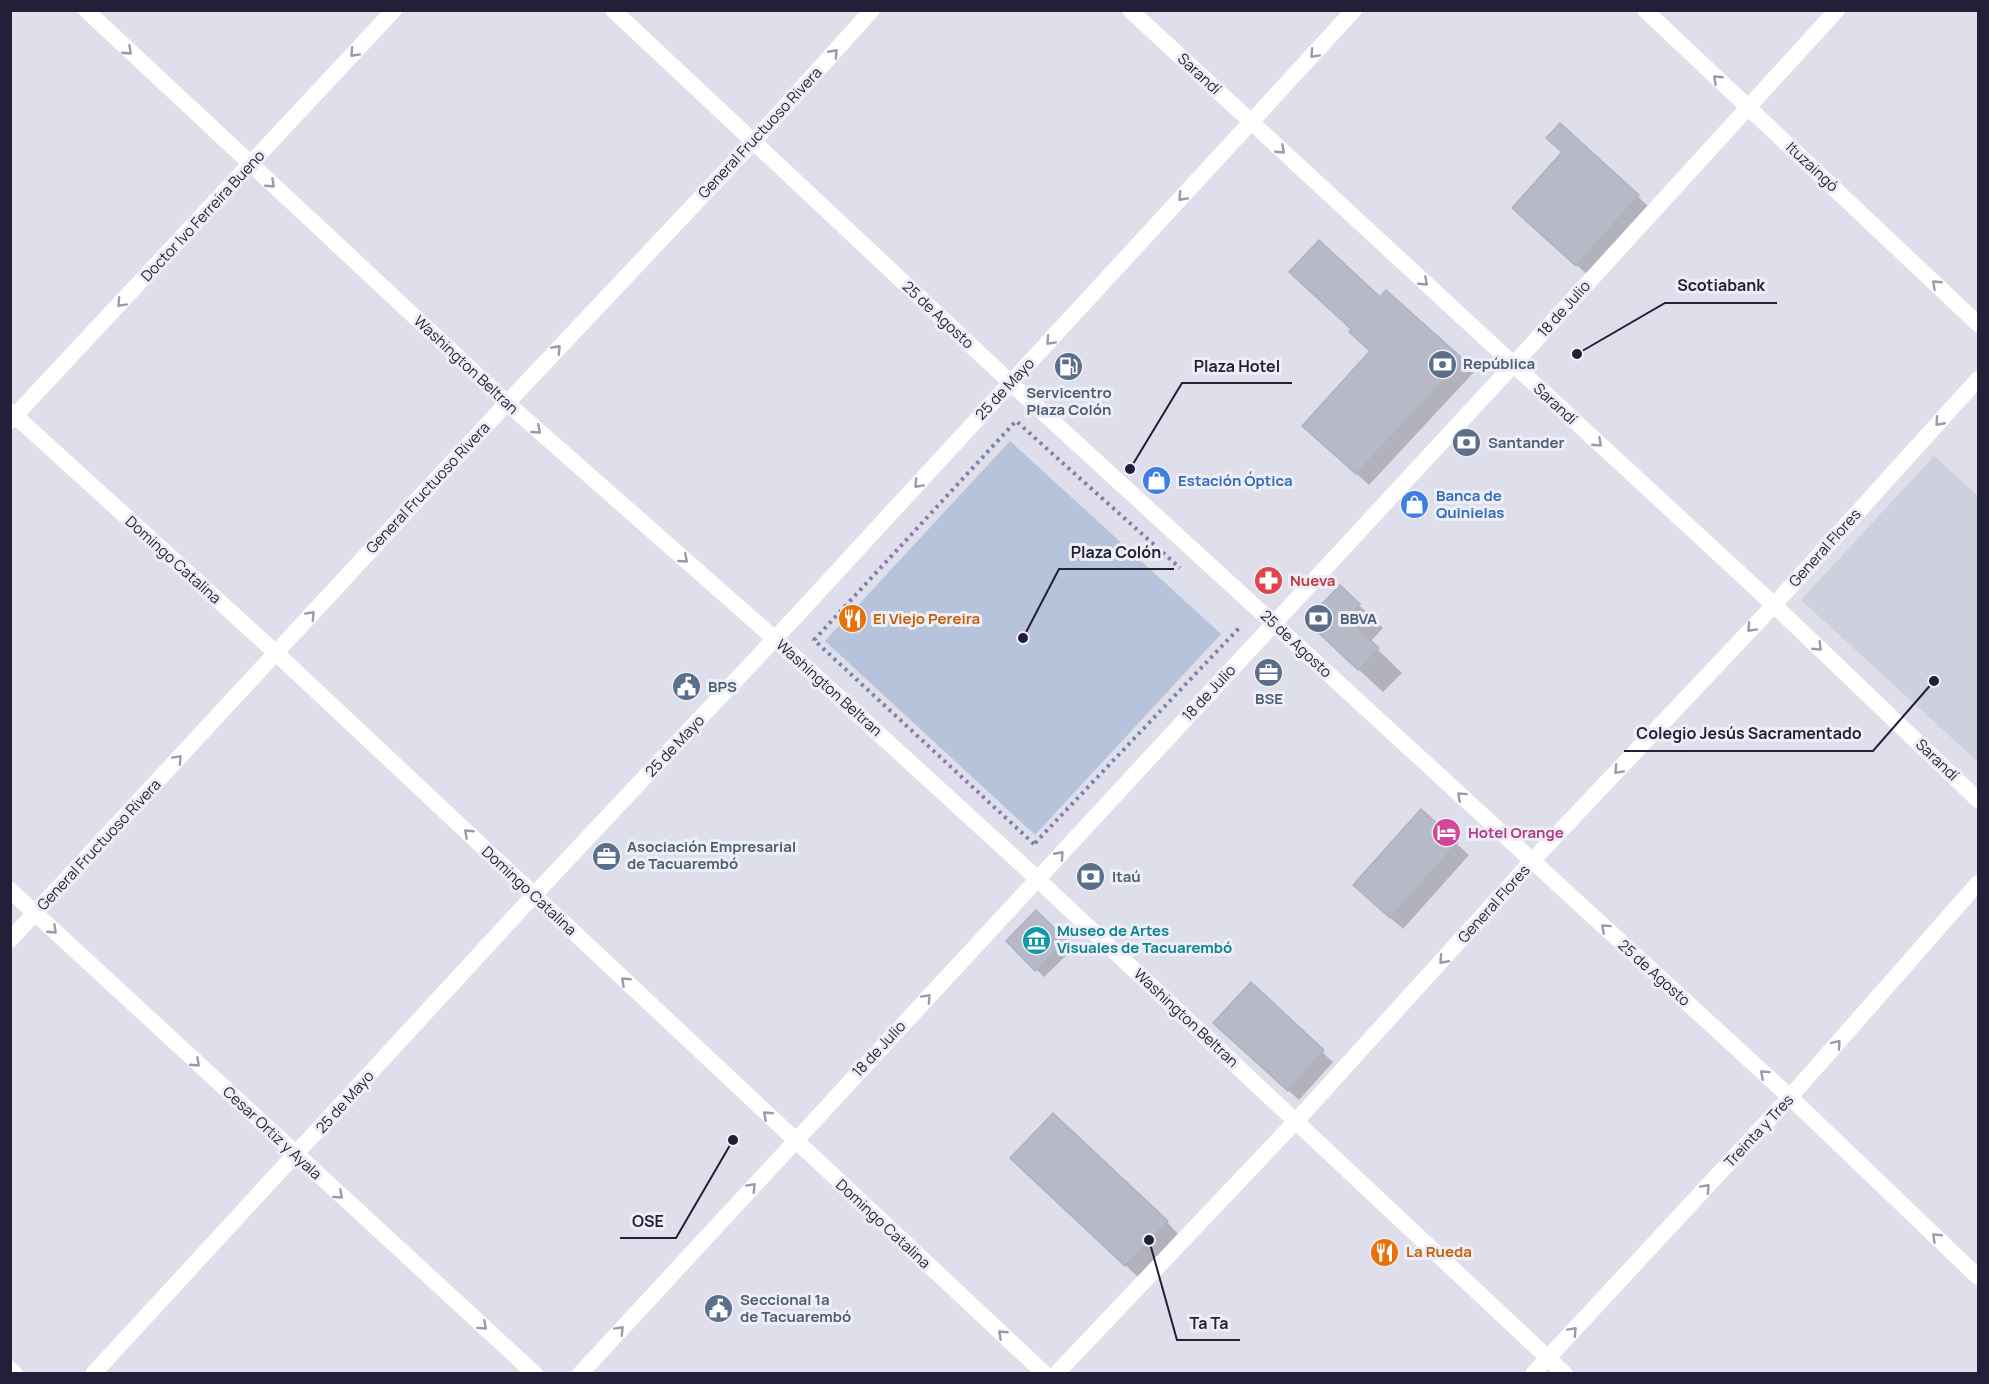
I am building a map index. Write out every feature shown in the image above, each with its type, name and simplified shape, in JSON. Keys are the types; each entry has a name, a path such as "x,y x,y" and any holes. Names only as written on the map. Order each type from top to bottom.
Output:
{"street":[{"name":"Washington Beltran","path":"86,10 507,403 775,639 1037,880 1297,1120 1565,1374"},
{"name":"Doctor Ivo Ferreira Bueno","path":"12,416 394,10"},
{"name":"25 de Agosto","path":"613,10 1011,383 1790,1097 1978,1277"},
{"name":"General Fructuoso Rivera","path":"10,940 507,403 754,141 872,10"},
{"name":"Sarandí","path":"1130,10 1773,605 1978,800"},
{"name":"25 de Mayo","path":"93,1374 534,895 775,639 1354,10"},
{"name":"Ituzaingó","path":"1645,10 1978,324"},
{"name":"18 de Julio","path":"580,1374 1513,365 1837,10"},
{"name":"General Flores","path":"1056,1374 1297,1120 1532,861 1773,605 1978,379"},
{"name":"Domingo Catalina","path":"12,416 276,653 1045,1374"},
{"name":"Treinta y Tres","path":"1533,1374 1790,1097 1978,883"},
{"name":"Cesar Ortiz y Ayala","path":"10,890 535,1374"},
{"path":"10,1369 15,1374"}],"path":[{"path":"1182,570 1016,421 814,640 1035,844 1242,625"},
{"path":"1234,617 1258,639"}],"shaded area":[{"path":"1010,441 1221,634 1035,835 825,641"},
{"path":"1934,456 1978,496 1978,762 1801,600"}],"building":[{"path":"1560,123 1639,195 1576,266 1512,208 1562,152 1546,138"},
{"path":"1319,240 1380,297 1386,290 1463,359 1356,474 1302,426 1370,351 1349,332 1351,329 1289,272"},
{"path":"1340,585 1360,604 1347,618 1379,648 1358,670 1306,621"},
{"path":"1421,809 1458,842 1390,918 1353,885"},
{"name":"Museo de Artes Visuales de Tacuarembó","path":"1036,910 1066,940 1035,971 1006,941"},
{"path":"1251,982 1324,1050 1288,1091 1213,1023"},
{"path":"1053,1113 1168,1221 1125,1266 1010,1158"}],"place":[{"name":"Scotiabank","path":"1577,354"},
{"name":"República","path":"1442,364"},
{"name":"Servicentro Plaza Colón","path":"1069,366"},
{"name":"Santander","path":"1467,443"},
{"name":"Plaza Hotel","path":"1130,469"},
{"name":"Estación Óptica","path":"1157,481"},
{"name":"Banca de Quinielas","path":"1415,505"},
{"name":"Nueva","path":"1269,581"},
{"name":"El Viejo Pereira","path":"852,619"},
{"name":"BBVA","path":"1319,619"},
{"name":"Plaza Colón","path":"1023,638"},
{"name":"BSE","path":"1269,672"},
{"name":"Colegio Jesús Sacramentado","path":"1934,681"},
{"name":"BPS","path":"687,687"},
{"name":"Hotel Orange","path":"1447,833"},
{"name":"Asociación Empresarial de Tacuarembó","path":"606,856"},
{"name":"Itaú","path":"1091,877"},
{"name":"Museo de Artes Visuales de Tacuarembó","path":"1036,940"},
{"name":"OSE","path":"733,1140"},
{"name":"Ta Ta","path":"1149,1240"},
{"name":"La Rueda","path":"1385,1252"},
{"name":"Seccional 1a de Tacuarembó","path":"719,1309"}]}
